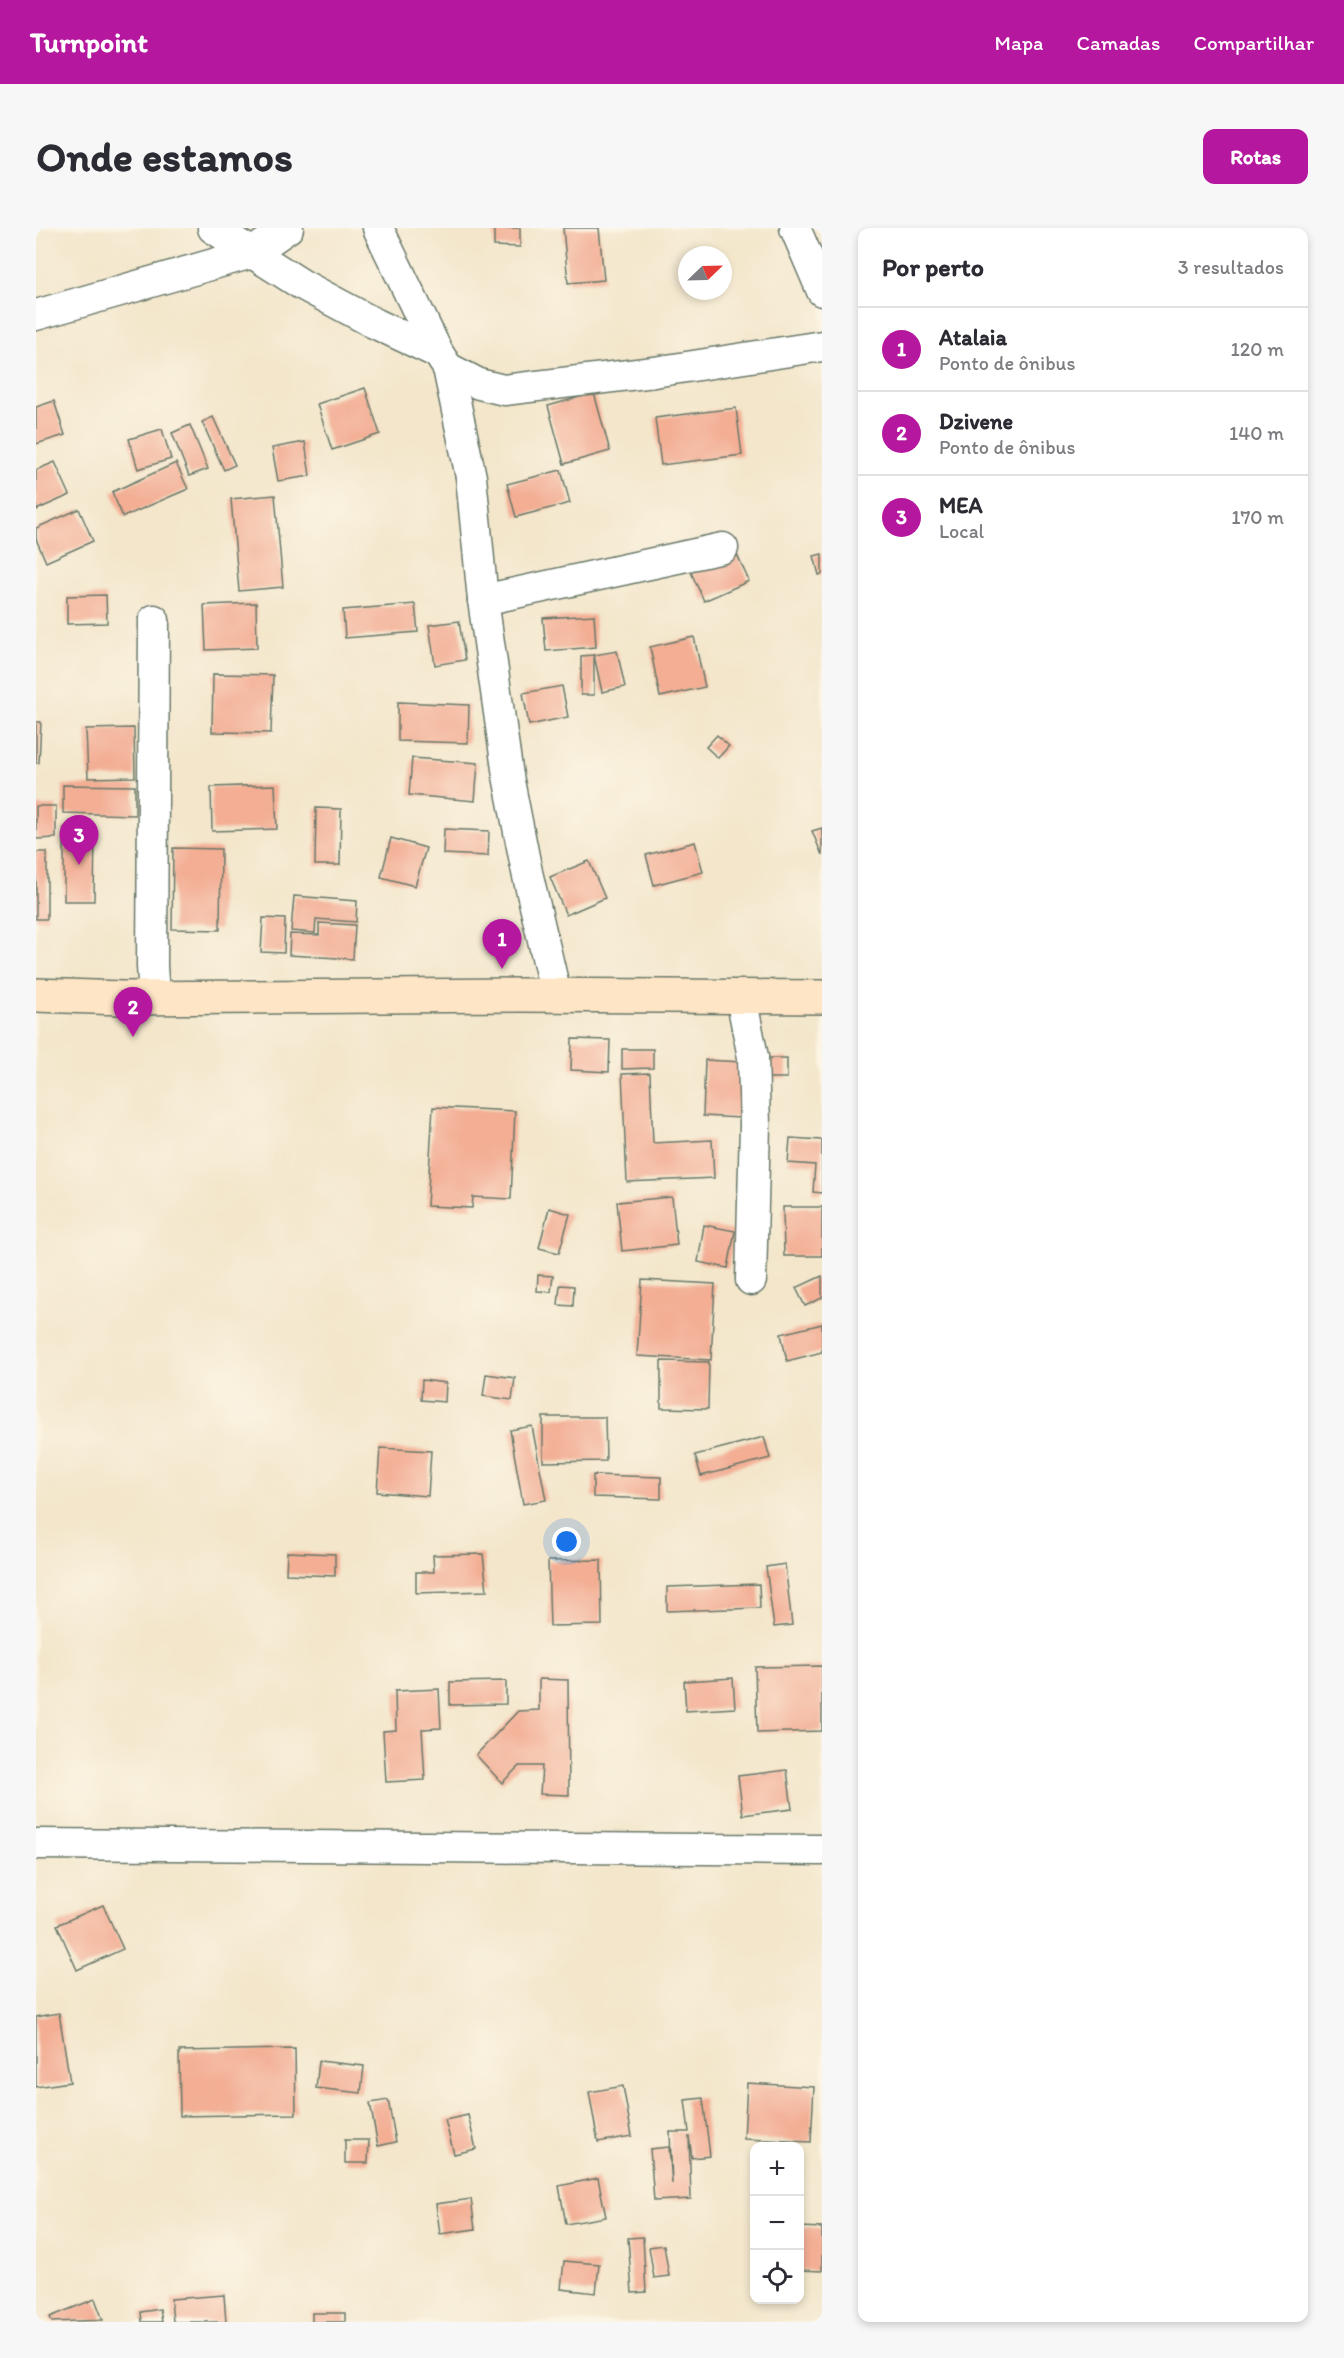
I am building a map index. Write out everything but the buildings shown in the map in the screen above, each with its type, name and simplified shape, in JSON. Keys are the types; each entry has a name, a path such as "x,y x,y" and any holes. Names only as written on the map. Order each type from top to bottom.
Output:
{"street":[{"path":"213,228 252,254 443,360 479,384 504,390 654,372 822,346"},
{"path":"36,315 252,254 288,228"},
{"path":"378,228 443,360 471,477 483,600 508,776 527,872 556,996"},
{"path":"795,228 822,291"},
{"path":"483,600 723,548"},
{"path":"154,620 152,966 154,996"},
{"path":"36,995 122,998 154,996 822,997"},
{"path":"741,997 753,1068 755,1125 751,1280"},
{"path":"36,1844 822,1850"}],"place":[{"name":"MEA","path":"79,865"},
{"name":"Atalaia","path":"502,969"},
{"name":"Dzivene","path":"133,1037"}]}
